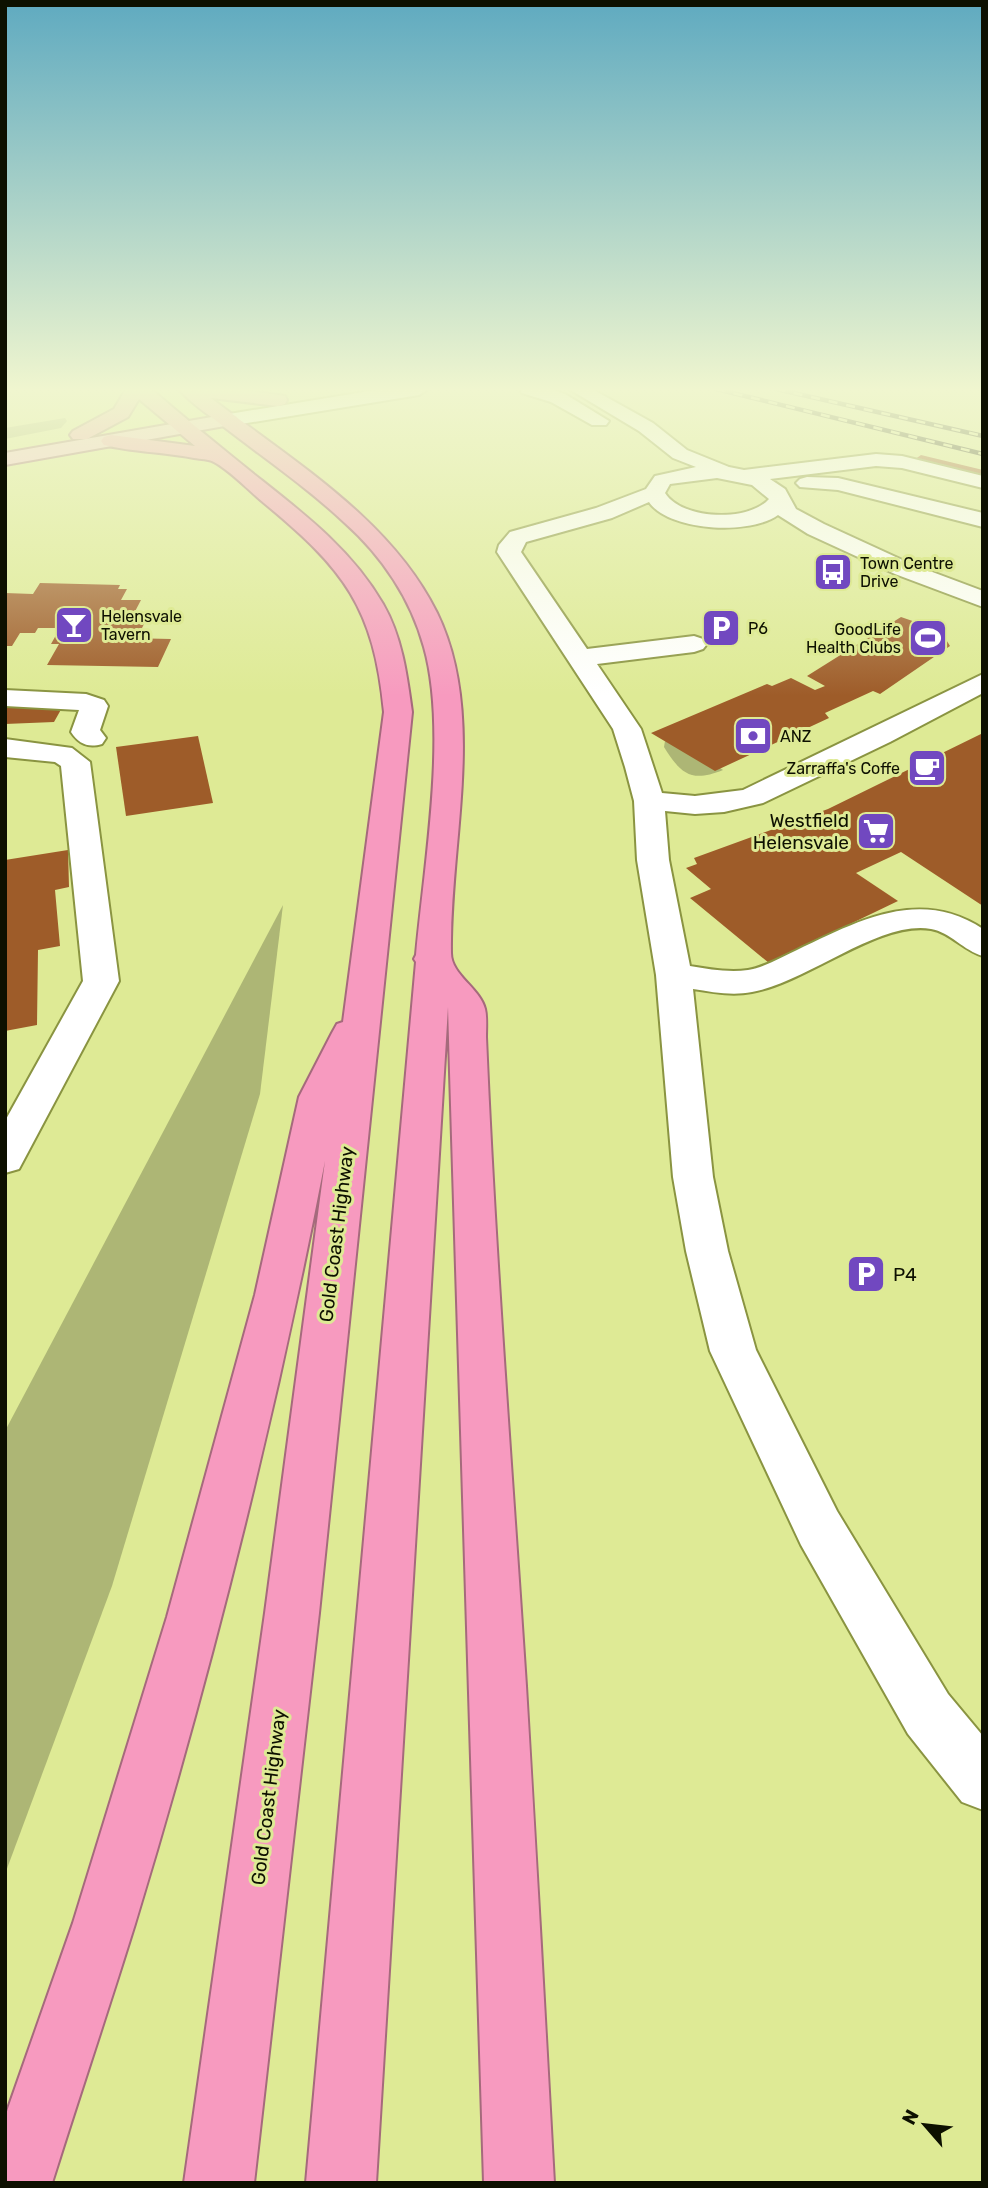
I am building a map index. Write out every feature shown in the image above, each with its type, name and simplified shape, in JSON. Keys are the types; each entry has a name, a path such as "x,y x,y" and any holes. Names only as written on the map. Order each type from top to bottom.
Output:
{"highway":[{"name":"Gold Coast Highway","path":"219,2183 290,1626 362,1009 396,748 398,712 396,674 374,611 341,560 262,491"},
{"path":"317,491 375,539 415,591 439,645 446,685 448,745 341,2183"},
{"path":"431,959 467,1007 471,1156 502,1767 519,2183"},
{"path":"17,2183 104,1923 194,1618 277,1296 318,1097 362,1009"}],"street":[{"path":"661,491 697,518 733,521 789,536 891,587 983,622"},
{"path":"667,491 604,513 526,534 510,545 509,552 626,729 649,801 653,860 674,975 693,1177 707,1251 733,1351 819,1528 928,1714 983,1781"},
{"path":"772,491 788,513 816,529 903,569 983,600"},
{"path":"733,521 762,516 772,511 778,498 788,491"},
{"path":"867,491 983,520"},
{"path":"960,491 983,497"},
{"path":"580,658 694,644"},
{"path":"649,801 695,805 752,797 880,736 983,682"},
{"path":"5,698 86,702 94,706 85,732 92,738"},
{"path":"5,748 62,754 75,762 101,981 5,1158"},
{"path":"674,975 733,981 758,980 890,923 914,917 951,924 983,945"}],"green space":[{"path":"665,741 723,770 695,776 682,770 664,747"},
{"path":"283,905 260,1094 112,1586 5,1874 5,1431"}],"building":[{"name":"Helensvale Tavern","path":"40,583 120,585 118,589 127,589 121,600 141,600 130,621 145,622 139,634 128,634 126,638 171,639 158,667 47,665 59,644 51,644 60,628 38,628 35,633 20,633 12,646 5,646 5,593 33,594"},
{"path":"901,617 927,626 937,625 950,646 880,694 873,691 825,713 829,718 715,771 651,733 767,684 772,686 791,678 815,690 825,686 807,676"},
{"path":"5,702 63,706 54,722 5,724"},
{"name":"Westfield Helensvale","path":"983,733 983,906 901,852 856,873 898,901 769,963 690,898 711,889 686,868 697,864 694,858 828,809"},
{"path":"198,736 213,803 126,816 116,747"},
{"path":"68,850 69,887 55,890 60,946 38,950 37,1025 5,1031 5,860"}],"place":[{"name":"Town Centre Drive","path":"833,572"},
{"name":"Helensvale Tavern","path":"74,625"},
{"name":"P6","path":"721,628"},
{"name":"GoodLife Health Clubs","path":"928,638"},
{"name":"ANZ","path":"753,736"},
{"name":"Zarraffa's Coffe","path":"927,768"},
{"name":"Westfield Helensvale","path":"876,831"},
{"name":"P4","path":"866,1274"}]}
